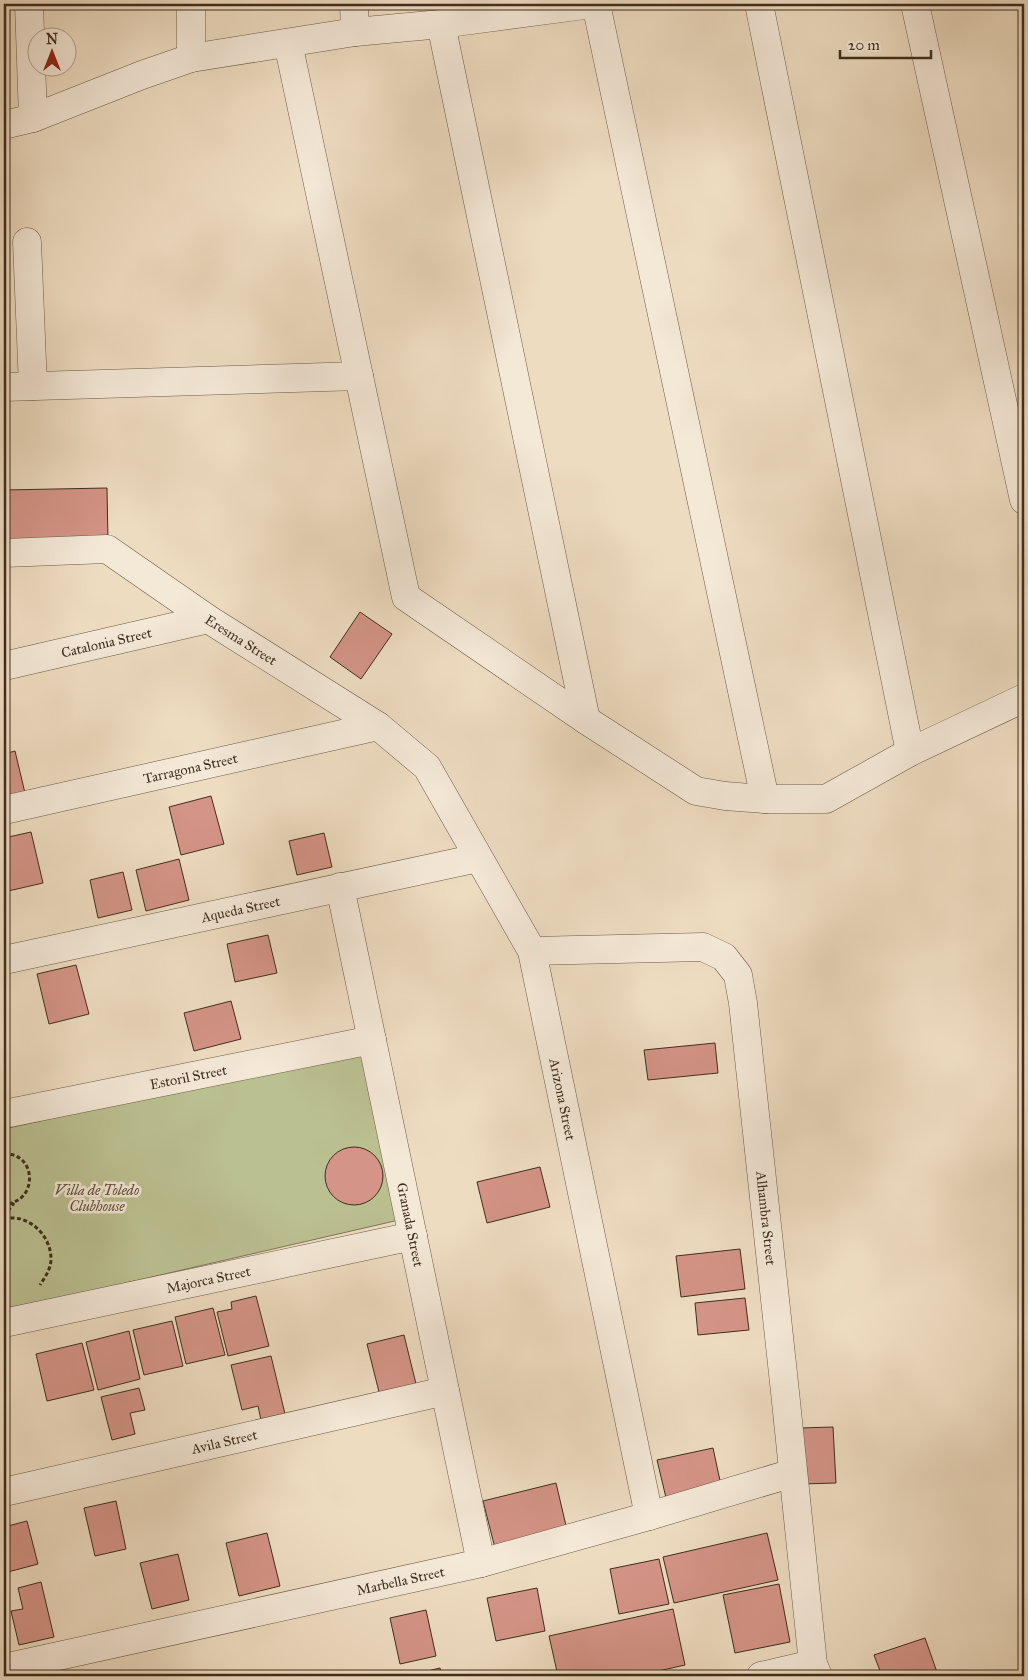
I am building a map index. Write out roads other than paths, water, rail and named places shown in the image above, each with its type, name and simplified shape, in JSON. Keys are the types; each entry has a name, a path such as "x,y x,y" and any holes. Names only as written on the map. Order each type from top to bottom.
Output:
{"street":[{"path":"29,4 33,118"},
{"path":"191,4 191,58"},
{"path":"354,4 355,32"},
{"path":"4,125 33,118 142,75 191,58 355,32 441,24 592,4"},
{"path":"596,4 765,799"},
{"path":"760,4 910,752"},
{"path":"915,4 1024,500"},
{"path":"441,24 586,720"},
{"path":"288,43 406,597 586,720 696,791 725,796 765,799 826,799 910,752 1024,698"},
{"path":"26,242 33,386"},
{"path":"4,387 358,376"},
{"name":"Eresma Street","path":"4,553 107,549 208,620 378,726"},
{"name":"Catalonia Street","path":"4,666 208,620"},
{"name":"Tarragona Street","path":"4,810 378,726"},
{"name":"Arizona Street","path":"378,726 426,767 532,951 648,1516"},
{"name":"Aqueda Street","path":"4,960 478,858"},
{"name":"Granada Street","path":"340,887 481,1563"},
{"name":"Alhambra Street","path":"532,951 703,947 724,957 738,975 744,1012 815,1670"},
{"name":"Estoril Street","path":"4,1114 372,1040"},
{"name":"Majorca Street","path":"4,1323 413,1236"},
{"name":"Avila Street","path":"4,1492 445,1391"},
{"name":"Marbella Street","path":"4,1668 481,1563 793,1473"},
{"path":"761,1676 815,1670"}],"park label":[{"name":"Villa de Toledo Clubhouse","path":"97,1198"}]}
